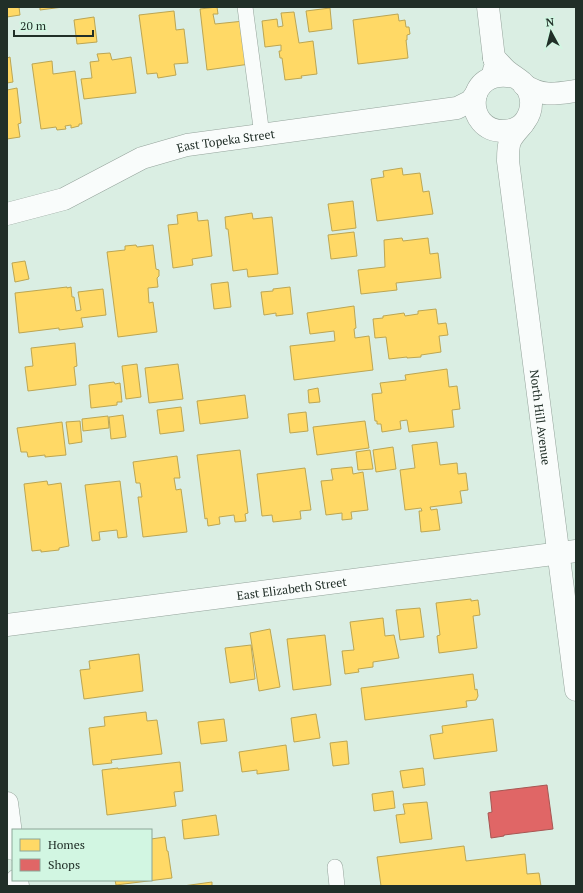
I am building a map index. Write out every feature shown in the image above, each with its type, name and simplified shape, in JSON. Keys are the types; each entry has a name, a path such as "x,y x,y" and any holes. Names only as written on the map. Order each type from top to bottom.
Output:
{"street":[{"path":"457,108 470,101 482,87 496,65 488,7"},
{"path":"457,108 472,112 508,144 513,134 533,109 528,90 494,58"},
{"path":"519,81 505,75 496,76 482,87 475,104 476,113 484,124 496,131 506,132 515,129 533,109 576,91"},
{"name":"East Topeka Street","path":"7,214 64,199 142,158 188,145 457,108"},
{"name":"North Hill Avenue","path":"508,144 508,161 567,552 576,690"},
{"name":"East Elizabeth Street","path":"7,625 567,552"},
{"path":"7,803 12,841"}],"lane":[{"path":"245,7 262,135"},
{"path":"335,867 337,886"}],"building: Homes":[{"path":"7,7 19,7 20,15 7,17"},
{"path":"40,7 63,7 40,10"},
{"path":"217,7 218,14 213,14 215,24 244,21 250,64 207,70 200,9"},
{"path":"330,8 332,29 309,32 306,11"},
{"path":"174,11 176,30 184,29 188,63 174,64 176,75 158,78 157,73 147,74 139,15"},
{"path":"294,12 299,43 313,41 317,74 285,80 282,58 280,58 279,51 281,51 281,45 265,47 262,21 277,19 278,27 283,26 281,13"},
{"path":"398,14 399,21 405,20 406,27 409,27 410,34 407,35 406,40 408,58 358,64 353,20"},
{"path":"94,17 97,42 77,44 74,20"},
{"path":"110,53 112,60 131,57 136,93 84,99 81,79 92,78 90,62 99,61 97,54"},
{"path":"10,57 13,82 7,83 7,58"},
{"path":"52,61 53,74 75,71 82,124 79,124 79,126 71,128 71,125 65,126 66,129 57,130 56,127 41,129 32,64"},
{"path":"17,88 21,123 18,124 20,137 7,139 7,90"},
{"path":"402,168 403,175 420,173 423,192 429,191 433,214 377,221 371,179 384,177 383,171"},
{"path":"353,201 356,228 332,231 328,204"},
{"path":"197,212 198,221 208,220 212,256 192,259 193,265 173,268 168,225 178,224 177,215"},
{"path":"252,213 253,219 272,217 278,274 248,277 247,269 233,271 228,229 226,229 225,217"},
{"path":"354,232 357,256 331,259 328,235"},
{"path":"402,238 403,241 428,238 430,254 438,253 441,278 396,283 397,290 361,294 358,270 385,267 384,240"},
{"path":"136,245 137,247 153,245 156,269 159,270 159,276 157,278 158,287 148,288 149,303 153,302 157,332 118,337 107,252 125,250 125,246"},
{"path":"25,261 29,279 15,282 12,263"},
{"path":"228,282 231,307 214,309 211,284"},
{"path":"71,287 76,311 81,310 78,292 103,289 106,315 81,318 83,327 59,330 59,328 19,333 15,293"},
{"path":"290,287 293,314 276,316 276,313 264,315 261,292"},
{"path":"354,306 356,328 354,329 355,338 369,336 373,370 294,380 290,346 335,341 334,331 310,334 307,313"},
{"path":"436,309 438,324 446,323 448,335 439,336 441,352 421,355 421,357 389,359 386,337 375,338 373,319 404,313 405,316 418,314 418,311"},
{"path":"75,343 77,366 74,367 76,385 28,391 25,367 33,366 31,348"},
{"path":"137,364 141,397 126,399 122,366"},
{"path":"178,364 183,399 149,403 145,368"},
{"path":"447,369 449,387 457,386 460,409 452,410 454,427 409,432 407,420 400,421 401,429 382,432 381,424 377,424 377,421 375,421 372,394 382,393 380,383 406,380 405,375"},
{"path":"114,382 115,384 120,383 122,402 117,402 117,405 91,408 89,385"},
{"path":"318,388 320,402 309,403 308,390"},
{"path":"245,395 248,418 200,424 197,401"},
{"path":"181,407 184,431 160,434 157,410"},
{"path":"306,412 308,431 290,433 288,414"},
{"path":"123,415 126,437 111,439 109,417"},
{"path":"108,416 109,428 83,431 82,419"},
{"path":"80,421 82,442 69,444 66,422"},
{"path":"365,421 369,448 317,455 313,427"},
{"path":"62,422 66,455 28,457 27,452 21,452 17,428"},
{"path":"437,442 440,465 457,463 458,474 466,473 468,490 460,491 462,503 430,507 431,510 437,509 440,530 421,532 419,511 422,511 421,508 405,510 400,470 415,468 412,445"},
{"path":"393,447 396,469 376,472 373,450"},
{"path":"240,450 248,513 245,514 246,521 235,522 234,515 219,517 220,524 208,526 207,518 205,519 197,455"},
{"path":"370,450 373,469 358,470 356,452"},
{"path":"177,456 180,478 174,478 176,490 181,489 187,532 143,537 138,497 142,497 140,483 136,483 133,462"},
{"path":"352,467 353,474 363,472 368,510 351,512 352,519 342,520 342,513 326,515 321,481 333,480 331,469"},
{"path":"305,468 311,510 300,511 301,519 273,522 272,515 262,516 257,474"},
{"path":"47,481 48,485 61,483 69,546 59,548 59,550 41,552 41,550 32,551 24,484"},
{"path":"120,481 127,537 118,538 117,530 99,532 100,540 92,541 85,485"},
{"path":"471,599 471,601 478,600 480,615 473,616 477,648 439,653 437,636 440,635 436,603"},
{"path":"420,608 424,637 400,640 396,610"},
{"path":"383,618 385,636 394,635 399,658 373,662 373,667 358,669 359,672 345,674 342,651 354,650 350,622"},
{"path":"270,629 280,687 259,691 250,633"},
{"path":"325,635 331,685 293,690 287,639"},
{"path":"251,645 255,679 230,683 225,648"},
{"path":"139,654 143,691 84,699 80,670 90,669 89,661"},
{"path":"473,674 475,690 477,689 478,696 476,700 466,701 467,707 365,720 361,688"},
{"path":"146,712 147,721 157,720 162,754 111,760 112,763 93,765 89,728 105,726 104,717"},
{"path":"316,714 320,738 294,742 291,718"},
{"path":"224,719 227,741 201,744 198,722"},
{"path":"493,719 497,751 434,759 430,735 443,733 442,726"},
{"path":"347,741 349,764 333,766 330,743"},
{"path":"286,745 289,770 257,774 257,770 242,772 239,752"},
{"path":"180,762 183,791 174,792 176,806 107,815 102,770"},
{"path":"423,768 425,785 403,788 400,771"},
{"path":"393,791 395,808 374,811 372,794"},
{"path":"427,802 432,839 400,843 396,815 405,814 403,804"},
{"path":"216,815 219,835 184,839 182,820"},
{"path":"165,837 172,878 152,880 152,839"},
{"path":"464,846 466,861 525,854 527,874 539,873 541,886 381,886 377,857"},
{"path":"115,881 148,881 116,885"},
{"path":"212,882 212,886 183,886"}],"building: Shops":[{"path":"547,785 553,829 491,838 488,813 492,812 490,792"}]}
